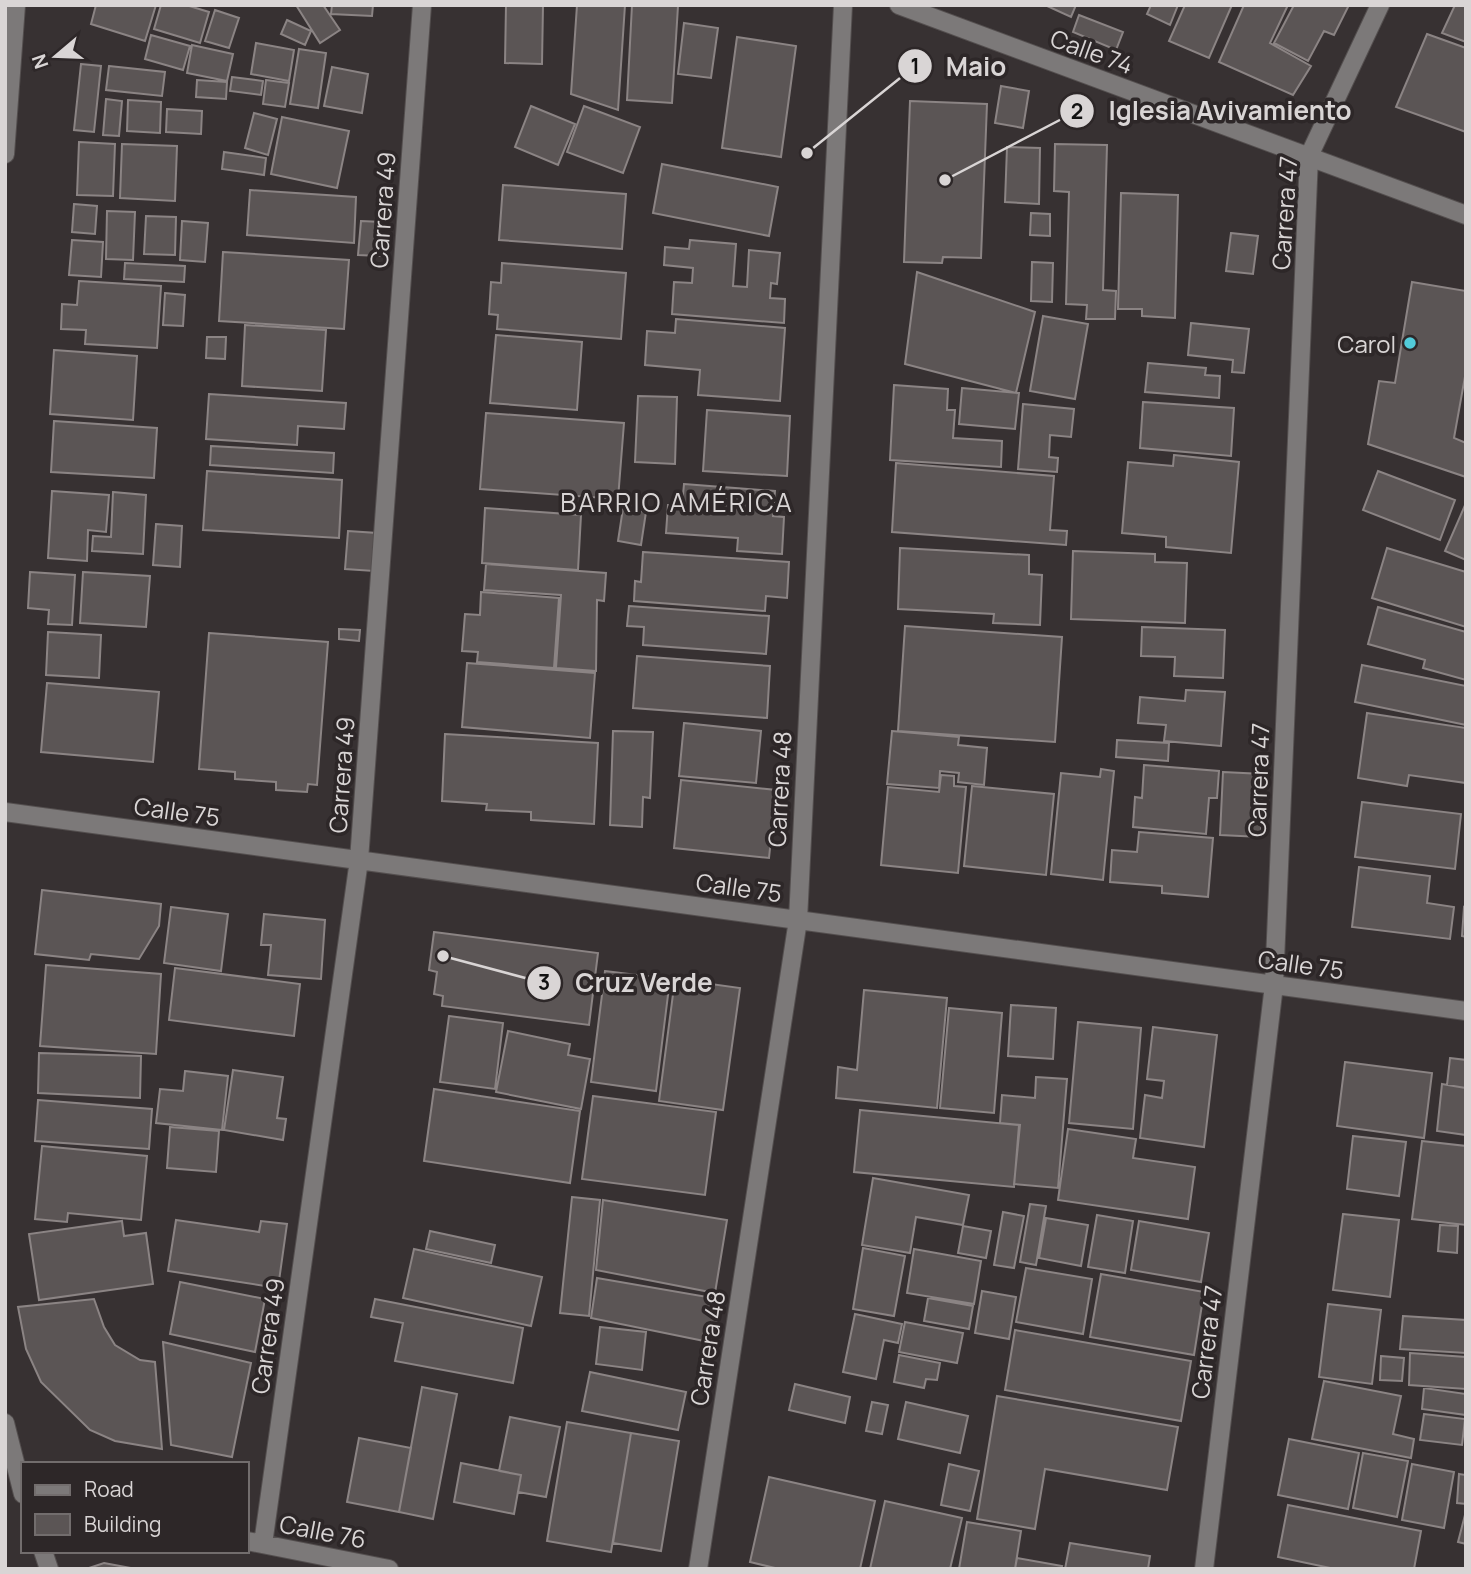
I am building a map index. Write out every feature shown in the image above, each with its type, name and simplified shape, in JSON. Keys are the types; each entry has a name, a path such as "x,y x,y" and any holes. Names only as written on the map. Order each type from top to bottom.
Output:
{"street":[{"path":"5,154 16,5"},
{"name":"Carrera 49","path":"255,1542 359,860 422,5"},
{"name":"Carrera 48","path":"698,1569 797,920 843,5"},
{"name":"Calle 74","path":"899,5 1466,215"},
{"name":"Carrera 47","path":"1204,1569 1274,985 1309,156 1380,5"},
{"name":"Calle 75","path":"5,812 1466,1011"},
{"path":"5,1423 21,1486"},
{"name":"Calle 76","path":"255,1542 389,1569"}],"building":[{"path":"96,5 156,5 145,41 91,24"},
{"path":"161,5 186,5 209,12 200,43 154,29"},
{"path":"296,5 323,5 340,30 320,43"},
{"path":"332,5 373,5 372,16 331,14"},
{"path":"506,5 543,5 542,64 505,63"},
{"path":"577,5 625,5 618,110 571,94"},
{"path":"632,5 678,6 672,103 627,100"},
{"path":"1045,5 1076,5 1071,17"},
{"path":"1151,5 1178,5 1170,25 1147,14"},
{"path":"1185,5 1232,5 1209,58 1169,41"},
{"path":"1244,5 1288,5 1270,43 1311,66 1293,95 1219,62"},
{"path":"1294,5 1349,5 1334,35 1324,31 1308,61 1274,43"},
{"path":"1455,5 1466,5 1466,42 1442,33"},
{"path":"215,10 239,18 229,48 205,41"},
{"path":"1079,15 1123,32 1116,50 1073,32"},
{"path":"287,20 311,31 305,45 281,34"},
{"path":"684,23 718,28 711,78 678,74"},
{"path":"1427,34 1466,48 1466,132 1396,107"},
{"path":"151,35 190,46 183,70 145,59"},
{"path":"737,37 796,46 781,157 722,148"},
{"path":"256,43 294,50 289,81 251,74"},
{"path":"192,45 233,54 227,81 187,73"},
{"path":"299,49 326,53 318,108 290,104"},
{"path":"81,64 101,66 94,132 74,130"},
{"path":"109,66 165,72 162,96 106,90"},
{"path":"332,67 368,74 362,113 324,106"},
{"path":"232,77 263,81 261,95 230,91"},
{"path":"197,80 227,82 226,99 196,97"},
{"path":"266,80 289,83 285,107 263,104"},
{"path":"1001,86 1029,91 1023,128 995,123"},
{"path":"106,99 122,101 119,136 103,135"},
{"path":"128,100 161,102 160,133 127,131"},
{"path":"910,101 987,104 981,258 943,257 942,263 904,262"},
{"path":"531,106 575,124 558,165 515,147"},
{"path":"584,106 640,127 623,173 567,152"},
{"path":"167,109 202,111 201,134 166,132"},
{"path":"254,113 277,119 268,155 245,148"},
{"path":"282,117 349,131 337,188 271,174"},
{"path":"79,142 115,144 113,196 77,195"},
{"path":"122,144 177,146 175,201 120,198"},
{"path":"1055,144 1107,145 1103,290 1116,291 1115,319 1086,319 1087,305 1066,304 1069,192 1054,191"},
{"path":"1007,147 1040,148 1039,204 1005,202"},
{"path":"224,152 266,158 264,175 222,169"},
{"path":"662,164 778,187 769,236 653,213"},
{"path":"503,185 626,194 622,249 499,240"},
{"path":"250,190 356,197 354,243 247,235"},
{"path":"1121,193 1178,195 1175,318 1142,316 1142,309 1118,309"},
{"path":"74,204 97,206 95,234 72,232"},
{"path":"107,211 135,212 133,260 106,259"},
{"path":"1031,213 1050,214 1050,236 1030,235"},
{"path":"146,216 176,217 175,255 144,254"},
{"path":"182,221 208,223 205,262 180,260"},
{"path":"361,221 382,222 380,256 358,255"},
{"path":"1231,233 1258,236 1253,274 1226,271"},
{"path":"72,240 103,242 101,277 69,275"},
{"path":"690,240 736,244 733,286 747,287 749,250 780,253 777,284 771,283 770,298 785,299 784,323 672,314 674,282 692,283 693,268 664,265 665,247 689,249"},
{"path":"223,252 349,260 344,329 219,321"},
{"path":"1032,262 1053,263 1052,302 1031,301"},
{"path":"125,263 185,266 184,282 124,279"},
{"path":"502,263 626,273 621,339 497,329 498,315 489,314 491,282 501,283"},
{"path":"917,272 1035,312 1016,393 905,364"},
{"path":"79,281 161,286 157,348 85,344 86,330 61,329 62,304 77,305"},
{"path":"1412,282 1466,291 1466,371 1454,438 1466,443 1466,477 1368,444 1379,381 1395,383"},
{"path":"165,293 185,295 183,326 163,325"},
{"path":"1043,316 1088,324 1075,399 1030,391"},
{"path":"676,319 785,328 780,401 698,395 700,370 645,365 647,331 675,333"},
{"path":"1191,323 1249,329 1244,373 1232,372 1233,360 1188,355"},
{"path":"245,325 326,330 322,391 242,386"},
{"path":"496,335 582,342 577,410 490,403"},
{"path":"207,337 226,337 225,359 206,358"},
{"path":"54,350 137,356 133,420 50,414"},
{"path":"1148,363 1206,368 1205,375 1220,376 1219,398 1145,392"},
{"path":"894,385 948,389 947,410 955,410 953,438 1002,441 1001,467 890,460"},
{"path":"962,388 1019,393 1015,429 959,424"},
{"path":"209,394 346,403 344,429 298,426 297,445 206,439"},
{"path":"638,396 677,397 675,464 635,462"},
{"path":"1143,402 1234,408 1231,456 1140,448"},
{"path":"1023,404 1074,409 1071,437 1050,435 1049,457 1058,458 1057,472 1018,469"},
{"path":"707,410 790,416 787,476 703,471"},
{"path":"486,413 624,423 618,499 480,489"},
{"path":"54,421 157,428 154,478 51,472"},
{"path":"211,446 334,453 333,473 210,465"},
{"path":"1174,455 1239,462 1231,553 1166,547 1166,537 1122,533 1128,462 1173,466"},
{"path":"896,463 1054,476 1050,530 1067,531 1066,545 892,532"},
{"path":"207,471 342,480 339,538 203,530"},
{"path":"1378,471 1455,500 1440,540 1363,510"},
{"path":"684,484 775,491 773,516 784,517 782,554 737,551 738,538 666,533 668,505 682,506"},
{"path":"52,491 109,495 106,532 88,530 87,561 48,558"},
{"path":"113,492 146,495 143,554 92,551 93,536 111,537"},
{"path":"1466,503 1466,560 1445,551"},
{"path":"485,508 581,515 578,570 482,563"},
{"path":"623,508 646,512 641,545 618,541"},
{"path":"156,524 182,526 180,567 153,565"},
{"path":"348,531 377,533 374,571 345,569"},
{"path":"900,548 1029,555 1029,574 1042,575 1040,625 993,623 994,614 898,609"},
{"path":"1387,548 1466,572 1466,627 1372,598"},
{"path":"1073,551 1155,554 1155,562 1187,563 1185,623 1071,619"},
{"path":"643,552 789,562 787,598 766,596 765,611 634,601 635,581 641,582"},
{"path":"486,564 606,573 604,601 597,600 596,671 556,668 561,595 484,590"},
{"path":"30,572 75,575 72,625 48,624 49,610 28,608"},
{"path":"83,572 150,576 146,627 80,623"},
{"path":"481,592 559,598 554,668 477,662 478,652 462,651 465,614 480,615"},
{"path":"629,606 769,616 766,654 643,645 644,627 627,626"},
{"path":"1378,607 1466,632 1466,680 1423,668 1425,660 1368,644"},
{"path":"905,626 1062,637 1055,742 898,731"},
{"path":"1142,627 1225,630 1223,678 1174,676 1175,657 1141,656"},
{"path":"339,629 360,630 359,641 339,639"},
{"path":"48,632 101,635 99,678 46,675"},
{"path":"209,633 328,642 317,785 308,784 307,792 276,790 276,782 235,779 235,772 199,769"},
{"path":"637,656 770,666 767,718 633,708"},
{"path":"467,663 595,673 590,738 462,727"},
{"path":"1362,665 1466,686 1466,725 1355,702"},
{"path":"47,683 159,692 153,762 41,752"},
{"path":"1186,690 1225,692 1221,746 1164,741 1166,725 1138,723 1140,697 1185,701"},
{"path":"1367,713 1466,728 1466,783 1409,775 1407,786 1358,778"},
{"path":"684,723 761,731 756,783 679,776"},
{"path":"613,731 653,732 650,798 643,797 642,827 610,825"},
{"path":"892,731 959,737 958,745 987,748 984,785 958,782 959,773 940,771 939,788 887,784"},
{"path":"445,734 598,743 594,824 531,820 531,812 486,810 487,804 442,801"},
{"path":"1117,740 1169,743 1168,761 1116,757"},
{"path":"1144,765 1219,771 1217,798 1209,798 1206,834 1133,827 1135,797 1142,798"},
{"path":"1101,769 1114,771 1103,880 1051,874 1061,773 1100,777"},
{"path":"1223,772 1263,774 1261,837 1220,835"},
{"path":"941,775 954,776 954,786 966,787 958,873 881,865 888,787 939,792"},
{"path":"681,780 776,790 769,858 674,848"},
{"path":"972,786 1054,794 1046,875 964,866"},
{"path":"1362,802 1461,814 1455,869 1355,857"},
{"path":"1139,832 1213,838 1208,897 1162,893 1162,886 1110,882 1112,850 1137,852"},
{"path":"1359,867 1430,876 1427,903 1454,907 1450,939 1352,927"},
{"path":"42,890 161,904 159,926 139,959 91,954 89,960 35,954"},
{"path":"171,907 228,914 221,971 164,963"},
{"path":"1464,907 1466,908 1466,937 1462,936"},
{"path":"264,914 325,920 321,979 268,975 271,945 261,945"},
{"path":"434,932 598,953 589,1025 442,1006 443,996 434,994 437,972 429,970"},
{"path":"46,965 161,974 156,1054 40,1046"},
{"path":"175,968 300,984 294,1036 169,1020"},
{"path":"605,971 670,979 656,1091 591,1082"},
{"path":"675,979 740,988 723,1110 659,1101"},
{"path":"864,990 947,998 937,1108 836,1098 838,1067 857,1070"},
{"path":"1011,1005 1056,1008 1053,1059 1008,1056"},
{"path":"949,1008 1002,1013 994,1113 940,1108"},
{"path":"449,1016 503,1023 495,1089 440,1082"},
{"path":"1078,1022 1141,1028 1133,1129 1069,1123"},
{"path":"1153,1027 1217,1035 1204,1147 1140,1138 1145,1095 1162,1098 1164,1081 1147,1079"},
{"path":"508,1031 570,1044 568,1055 590,1059 581,1109 496,1092"},
{"path":"39,1053 141,1056 140,1098 38,1093"},
{"path":"1450,1058 1466,1060 1466,1088 1447,1085"},
{"path":"1345,1062 1432,1073 1424,1138 1337,1126"},
{"path":"233,1070 283,1077 277,1118 286,1119 283,1140 224,1130"},
{"path":"185,1071 228,1076 222,1130 156,1123 160,1089 183,1091"},
{"path":"1036,1077 1067,1079 1058,1188 1014,1184 1020,1125 1000,1123 1002,1095 1035,1098"},
{"path":"1442,1084 1466,1088 1466,1135 1437,1131"},
{"path":"434,1089 580,1111 570,1183 424,1161"},
{"path":"593,1096 716,1112 705,1195 582,1179"},
{"path":"38,1100 152,1109 149,1149 35,1141"},
{"path":"860,1110 1019,1125 1014,1187 854,1172"},
{"path":"170,1127 219,1131 216,1172 167,1168"},
{"path":"1068,1129 1136,1139 1133,1158 1195,1167 1188,1219 1058,1200"},
{"path":"1353,1136 1406,1142 1399,1196 1347,1189"},
{"path":"1422,1141 1466,1146 1466,1225 1412,1219"},
{"path":"42,1146 147,1156 141,1220 68,1213 67,1222 35,1219"},
{"path":"873,1178 969,1195 963,1225 916,1217 910,1253 862,1245"},
{"path":"572,1197 600,1200 589,1316 560,1313"},
{"path":"603,1200 727,1220 715,1293 596,1270"},
{"path":"1030,1204 1046,1206 1036,1265 1020,1262"},
{"path":"1003,1212 1024,1216 1014,1268 994,1265"},
{"path":"1343,1214 1399,1220 1390,1297 1333,1290"},
{"path":"1097,1215 1133,1221 1125,1273 1088,1267"},
{"path":"1046,1218 1088,1225 1081,1266 1039,1258"},
{"path":"176,1220 259,1232 261,1221 287,1224 278,1288 168,1271"},
{"path":"122,1221 124,1236 146,1233 153,1284 39,1300 29,1234"},
{"path":"1139,1221 1209,1233 1201,1282 1131,1270"},
{"path":"1440,1225 1458,1226 1457,1253 1438,1251"},
{"path":"963,1226 991,1231 986,1258 958,1253"},
{"path":"430,1231 495,1245 491,1263 426,1249"},
{"path":"863,1248 905,1256 894,1316 853,1309"},
{"path":"414,1249 542,1277 531,1326 403,1298"},
{"path":"914,1249 981,1261 974,1304 907,1293"},
{"path":"1026,1268 1092,1279 1083,1334 1016,1322"},
{"path":"1101,1274 1204,1292 1194,1355 1090,1337"},
{"path":"597,1278 719,1299 714,1343 591,1318"},
{"path":"180,1282 265,1299 255,1352 170,1334"},
{"path":"982,1291 1016,1297 1009,1339 975,1333"},
{"path":"928,1298 973,1306 969,1329 924,1321"},
{"path":"94,1299 104,1327 115,1345 140,1360 155,1362 162,1449 115,1441 90,1430 41,1382 26,1349 18,1307"},
{"path":"375,1299 523,1328 513,1383 395,1361 403,1323 371,1317"},
{"path":"1328,1304 1381,1310 1372,1384 1319,1377"},
{"path":"855,1314 902,1324 898,1343 884,1340 876,1379 843,1372"},
{"path":"1403,1316 1466,1320 1466,1353 1400,1349"},
{"path":"905,1322 963,1333 957,1363 899,1352"},
{"path":"600,1327 646,1332 642,1370 596,1364"},
{"path":"1015,1330 1191,1361 1181,1421 1005,1390"},
{"path":"163,1342 251,1363 232,1457 171,1445"},
{"path":"1410,1353 1466,1357 1466,1389 1409,1385"},
{"path":"899,1355 940,1363 937,1380 926,1379 924,1388 894,1382"},
{"path":"1381,1356 1404,1358 1402,1381 1380,1380"},
{"path":"590,1372 686,1392 678,1430 582,1411"},
{"path":"1324,1381 1401,1396 1393,1434 1414,1439 1411,1458 1312,1439"},
{"path":"795,1384 850,1397 845,1423 789,1410"},
{"path":"422,1387 457,1394 433,1519 399,1512"},
{"path":"1424,1388 1466,1394 1466,1415 1422,1409"},
{"path":"997,1396 1178,1427 1167,1490 1045,1469 1035,1529 977,1519"},
{"path":"872,1402 888,1405 882,1434 866,1431"},
{"path":"906,1402 968,1416 960,1453 898,1439"},
{"path":"1424,1414 1465,1419 1462,1445 1420,1440"},
{"path":"510,1417 560,1427 546,1497 518,1492 521,1475 499,1471"},
{"path":"567,1422 631,1433 611,1552 547,1541"},
{"path":"631,1433 679,1441 661,1551 613,1543"},
{"path":"359,1438 411,1448 399,1512 347,1502"},
{"path":"1289,1439 1359,1453 1348,1509 1278,1495"},
{"path":"1363,1453 1408,1461 1397,1517 1353,1508"},
{"path":"461,1463 521,1475 514,1514 454,1502"},
{"path":"949,1464 979,1471 970,1511 941,1505"},
{"path":"1412,1464 1454,1472 1444,1528 1402,1520"},
{"path":"1459,1474 1466,1475 1466,1504 1457,1503"},
{"path":"769,1477 875,1501 860,1569 779,1569 750,1562"},
{"path":"885,1501 962,1518 950,1569 870,1569"},
{"path":"1288,1505 1421,1531 1414,1569 1335,1569 1278,1557"},
{"path":"1466,1511 1466,1544 1458,1542"},
{"path":"967,1522 1021,1531 1015,1569 959,1569"},
{"path":"1070,1543 1150,1556 1148,1569 1065,1569"},
{"path":"1017,1558 1062,1566 1061,1569 1015,1569"},
{"path":"104,1563 136,1569 89,1568"}],"place":[{"name":"Maio","path":"807,153"},
{"name":"Iglesia Avivamiento","path":"945,180"},
{"name":"Carol","path":"1410,343"},
{"name":"Cruz Verde","path":"443,956"}],"district":[{"name":"BARRIO AMÉRICA","path":"677,502"}]}
